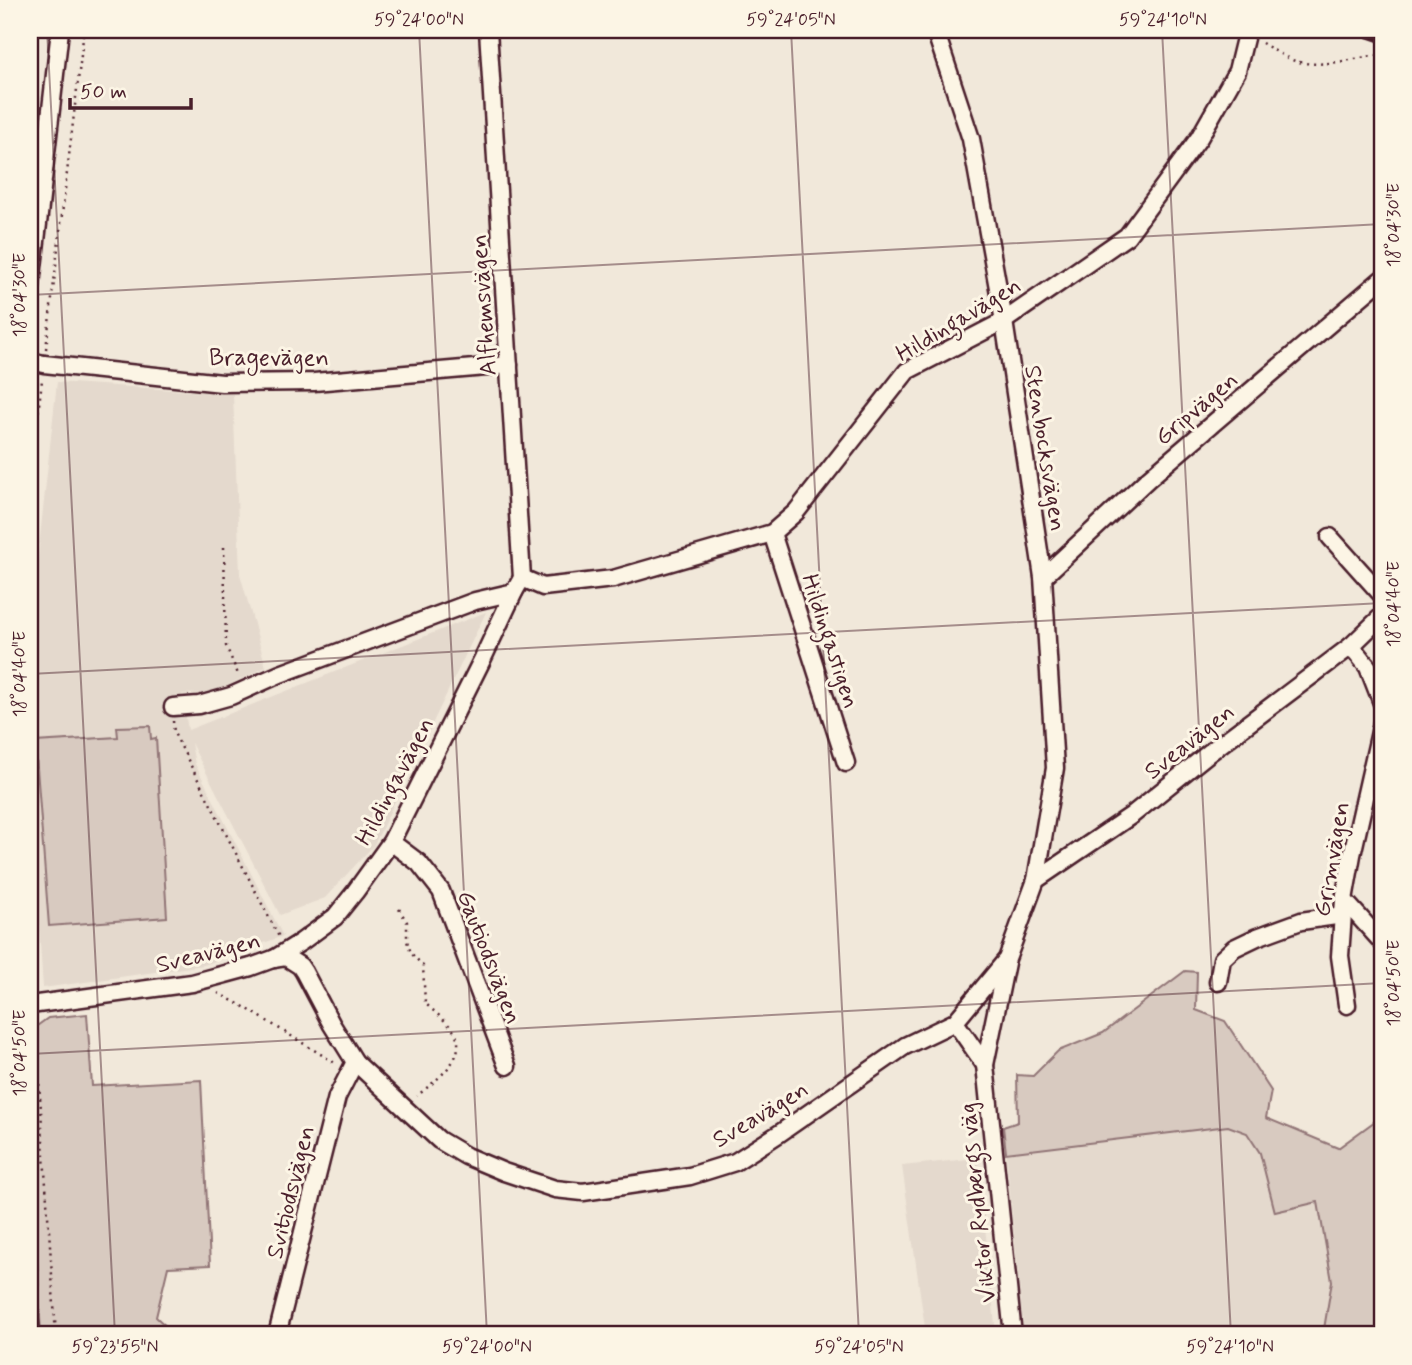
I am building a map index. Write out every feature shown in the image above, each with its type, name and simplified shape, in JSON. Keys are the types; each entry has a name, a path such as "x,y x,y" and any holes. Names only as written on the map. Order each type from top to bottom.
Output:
{"street":[{"path":"30,294 60,30"},
{"name":"Alfhemsvägen","path":"488,30 509,365 518,585"},
{"name":"Stenbocksvägen","path":"935,30 971,139 1004,321 1043,576 1055,768 1036,880"},
{"name":"Hildingavägen","path":"173,707 199,705 231,696 281,674 518,585 543,587 613,579 772,533 796,512 907,371 1004,321 1127,236 1199,138 1237,71 1247,32"},
{"name":"Gripvägen","path":"1043,576 1148,479 1382,279"},
{"name":"Bragevägen","path":"37,363 222,383 314,382 509,365"},
{"name":"Hildingastigen","path":"772,533 846,763"},
{"path":"1330,537 1382,595"},
{"name":"Hildingavägen","path":"280,955 335,916 391,842 518,585"},
{"name":"Sveavägen","path":"32,1005 143,991 196,981 251,967 280,955 300,966 352,1067 404,1107 439,1140 466,1156 555,1189 583,1192 690,1176 735,1162 905,1046 955,1022 1007,959 1036,880 1132,815 1209,753 1352,646 1382,616"},
{"path":"1352,646 1368,667 1382,703"},
{"name":"Grimvägen","path":"1347,1005 1340,956 1344,908 1352,855 1382,723"},
{"name":"Gautiodsvägen","path":"391,842 419,863 442,891 507,1066"},
{"path":"1217,982 1222,960 1234,948 1301,921 1344,908 1382,942"},
{"name":"Viktor Rydbergs väg","path":"1007,959 985,1066 1013,1335"},
{"name":"Viktor Rydbergs väg","path":"955,1022 985,1066"},
{"name":"Svitiodsvägen","path":"277,1335 337,1097 352,1067"},
{"path":"30,1324 30,1335"}],"path":[{"path":"30,76 36,30"},
{"path":"30,481 37,363 84,30"},
{"path":"1247,32 1293,60 1306,63 1355,60 1382,55"},
{"path":"224,547 226,646 245,690"},
{"path":"173,707 174,733 280,955"},
{"path":"399,909 407,922 407,941 411,953 423,966 425,1003 457,1037 455,1060 404,1107"},
{"path":"30,958 56,1335"},
{"path":"196,981 352,1067"}],"shaded area":[{"path":"57,382 233,394 240,574 266,667 212,693 182,694 188,730 486,612 374,845 325,898 280,915 191,743 195,764 283,936 204,965 43,988 30,795 30,628"},
{"path":"150,726 151,739 156,738 167,917 49,926 35,742 118,737 117,727"},
{"path":"1185,971 1197,972 1196,1010 1225,1021 1271,1091 1266,1118 1338,1148 1382,1116 1382,1335 1323,1335 1332,1281 1318,1202 1275,1212 1260,1153 1247,1133 1228,1126 1006,1153 1003,1127 1018,1122 1017,1075 1033,1076 1058,1051 1103,1033"},
{"path":"87,1014 92,1086 201,1080 210,1265 168,1267 156,1317 171,1331 171,1335 41,1335 30,1130 30,1031 48,1018"},
{"path":"1228,1126 1247,1133 1260,1153 1267,1181 1318,1201 1332,1281 1323,1335 1024,1335 1006,1153"},
{"path":"978,1158 996,1335 926,1335 902,1166"}],"railway":[{"path":"1350,30 1382,41"}]}
